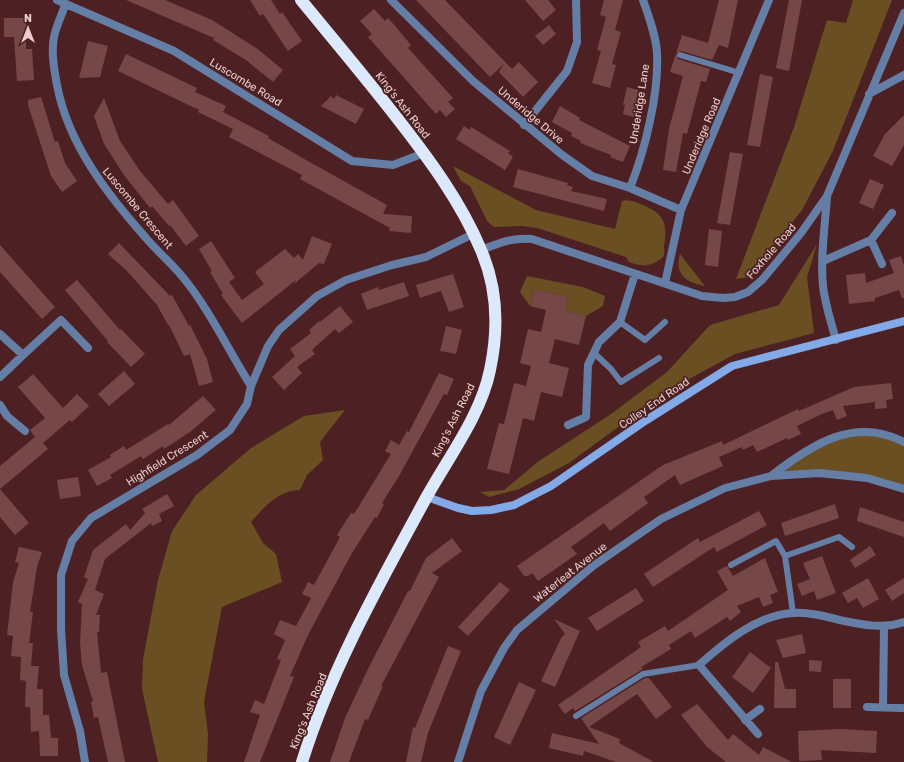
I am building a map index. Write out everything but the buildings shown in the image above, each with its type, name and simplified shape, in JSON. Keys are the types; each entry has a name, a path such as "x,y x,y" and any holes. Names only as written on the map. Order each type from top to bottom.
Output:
{"highway":[{"name":"King's Ash Road","path":"301,0 424,153 449,190 481,250 491,279 496,301 496,335 490,372 482,396 369,604 327,696 302,762"}],"street":[{"name":"Luscombe Road","path":"57,0 65,5 174,51 352,161 394,165 424,153"},
{"name":"Underidge Drive","path":"390,0 473,81 524,125 592,176 630,188 681,210"},
{"path":"524,125 567,71 576,42 576,0"},
{"name":"Underidge Lane","path":"630,188 640,164 656,78 657,52 644,0"},
{"name":"Underidge Road","path":"665,283 681,210 770,0"},
{"name":"Luscombe Crescent","path":"65,5 54,36 54,71 59,97 82,154 98,180 145,238 182,276 210,316 228,350 251,386"},
{"name":"Foxhole Road","path":"481,250 518,237 532,239 635,274 714,298 735,297 748,292 762,280 802,233 828,196 869,94 904,13"},
{"path":"869,94 904,75"},
{"path":"828,196 823,261 823,286 828,314 836,340"},
{"path":"823,261 871,240 892,213"},
{"name":"Highfield Crescent","path":"85,762 80,731 64,675 61,629 61,575 72,541 91,518 197,455 230,430 247,404 251,386 268,346 279,330 317,296 346,280 392,265 426,257 473,234"},
{"path":"871,240 882,264"},
{"path":"568,424 586,417 588,365 599,342 620,322 635,274"},
{"path":"0,377 61,320 88,348"},
{"name":"Colley End Road","path":"427,497 458,508 472,511 491,510 514,505 551,486 651,417 732,366 904,321"},
{"path":"0,334 23,355"},
{"path":"0,405 7,416 25,431"},
{"name":"Waterleat Avenue","path":"771,476 815,444 831,437 856,433 876,432 904,442"},
{"name":"Waterleat Avenue","path":"458,762 481,691 504,648 517,630 593,566 661,519 725,488 771,476 819,473 867,478 904,489"},
{"path":"758,734 699,665 736,636 758,623 793,613 813,614 865,625 884,626 904,622"},
{"path":"884,626 884,707"},
{"path":"867,707 902,708"},
{"path":"746,720 760,709"}],"lane":[{"path":"680,55 740,73"},
{"path":"620,322 645,340 665,322"},
{"path":"594,354 611,368 621,382 659,358"},
{"path":"786,556 839,537 852,547"},
{"path":"731,565 776,541 786,556 793,613"},
{"path":"576,716 643,674 699,665"}],"shaded area":[{"path":"853,0 892,0 833,151 802,210 749,277 736,279 794,127 827,20 846,23"},
{"path":"453,166 536,210 615,229 622,201 635,202 650,208 660,216 665,225 663,257 655,263 639,265 629,262 626,257 537,228 522,226 494,227 487,221 470,186 461,181"},
{"path":"817,244 807,277 814,333 735,354 669,390 569,463 519,489 489,497 480,492 504,490 539,461 611,414 667,372 710,325 779,305"},
{"path":"680,254 705,286 693,283 684,277 679,267"},
{"path":"527,276 583,287 605,296 603,306 586,316 565,311 568,297 534,289 530,306 520,292"},
{"path":"345,410 320,442 323,460 307,475 300,490 285,493 272,500 251,522 263,543 276,554 282,582 222,607 204,702 208,734 207,762 158,762 142,689 143,659 158,580 172,531 196,495 251,448 304,416"},
{"path":"856,433 904,442 904,489 867,478 771,476 815,444"}]}
